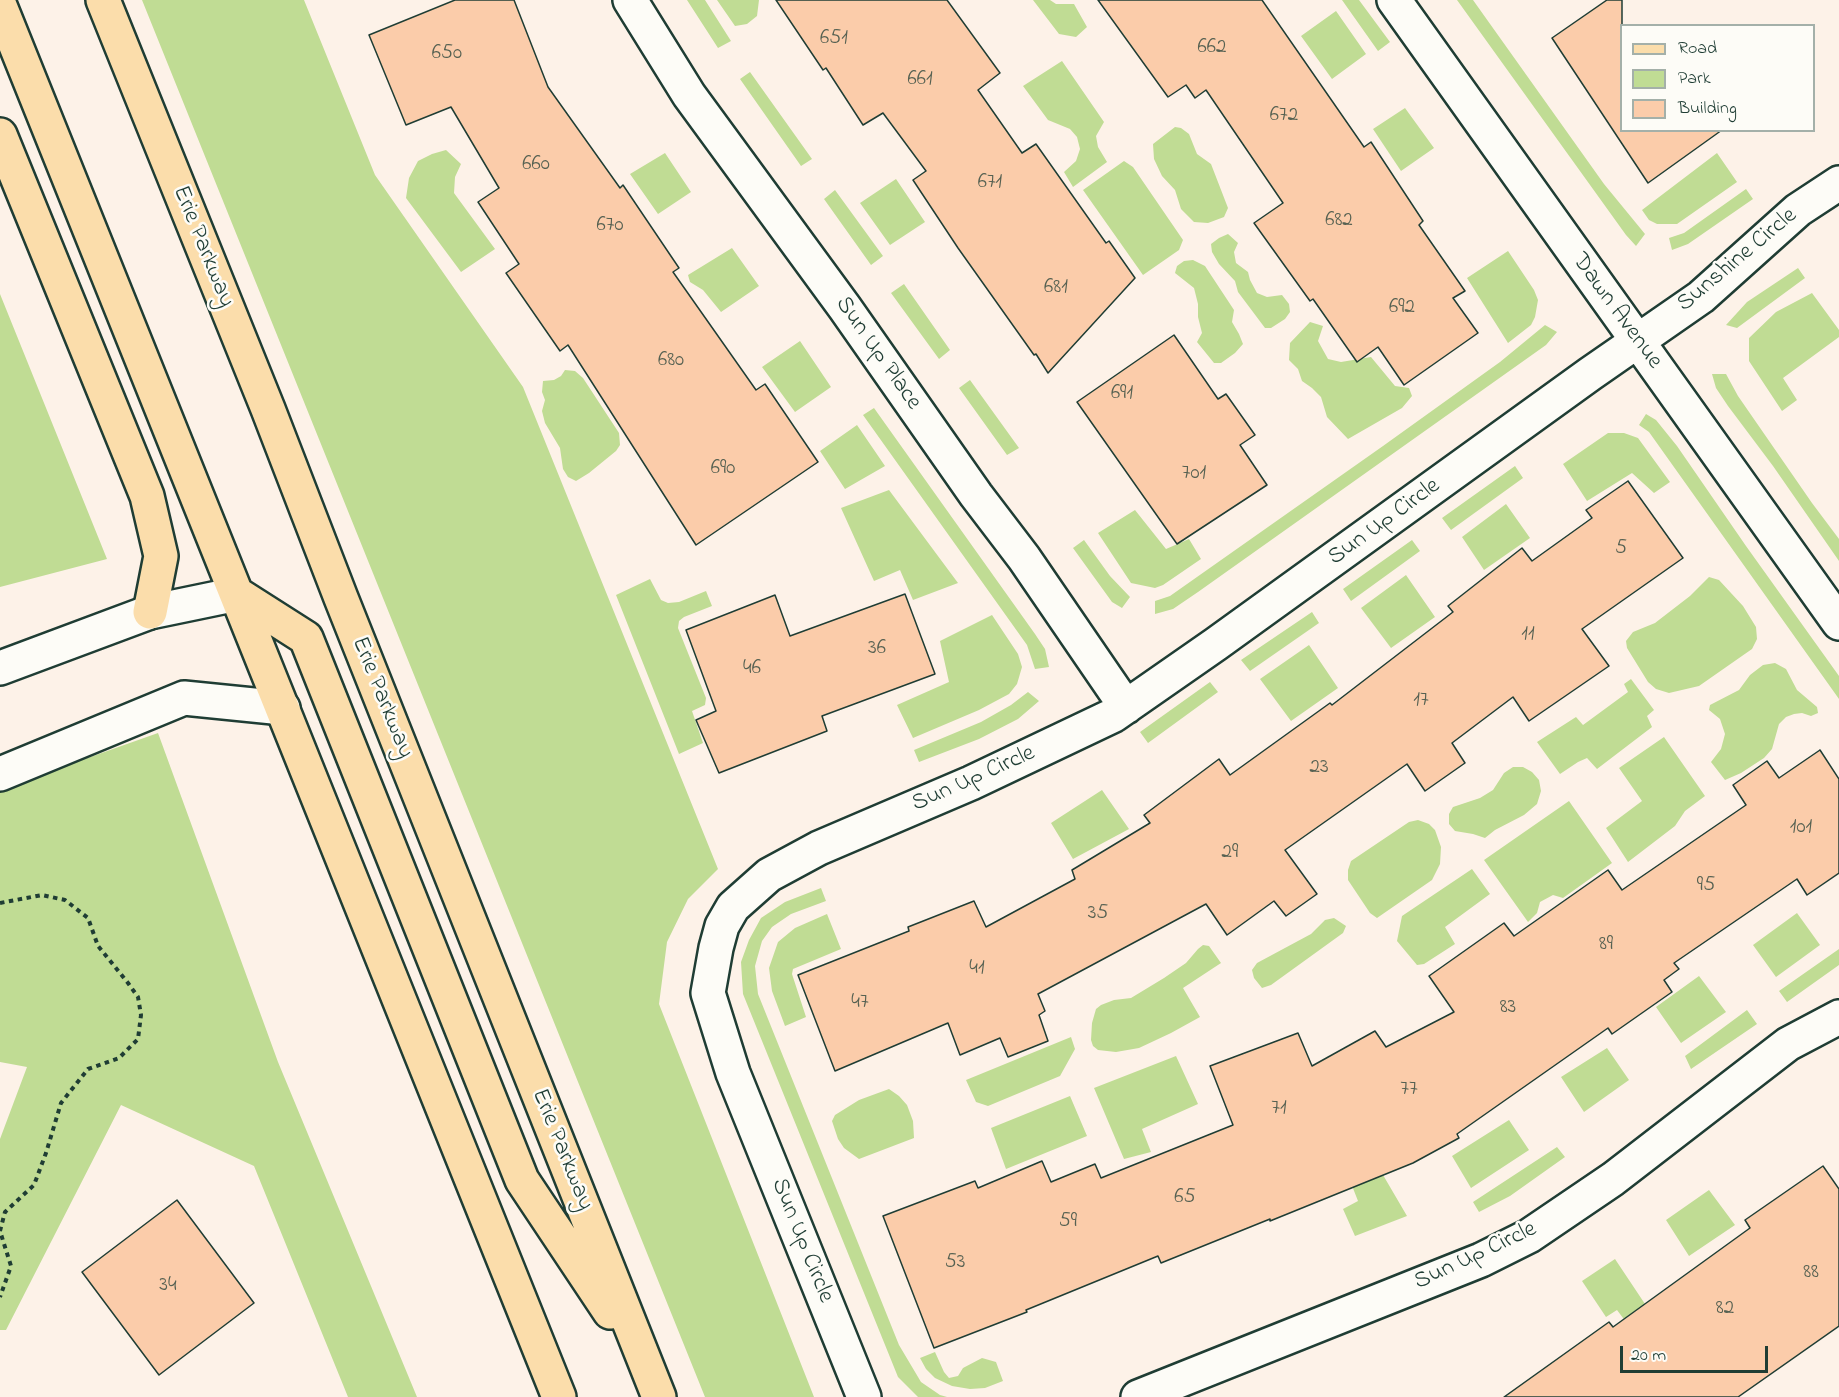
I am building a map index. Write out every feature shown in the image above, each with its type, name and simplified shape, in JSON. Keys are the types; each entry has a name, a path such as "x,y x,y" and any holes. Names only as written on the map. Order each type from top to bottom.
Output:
{"main road":[{"name":"Erie Parkway","path":"103,0 268,410 653,1383"},
{"path":"0,6 560,1397"},
{"path":"0,135 147,496 161,556 150,612"},
{"path":"237,594 306,638 522,1180 653,1383"}],"street":[{"name":"Sun Up Place","path":"630,0 689,95 845,308 976,495 1024,558 1126,707"},
{"name":"Dawn Avenue","path":"1394,0 1839,623"},
{"name":"Sunshine Circle","path":"1637,340 1701,297 1798,210 1839,183"},
{"name":"Sun Up Circle","path":"864,1397 733,1073 708,993 722,926 733,907 769,875 819,848 980,779 1114,715 1413,503 1637,340"},
{"path":"0,668 150,612 237,594"},
{"path":"0,774 184,698 283,708"},
{"name":"Sun Up Circle","path":"1138,1397 1507,1248 1613,1179 1788,1044 1839,1017"}],"path":[{"path":"0,903 42,895 65,900 88,918 98,946 138,998 141,1015 138,1039 119,1058 88,1069 61,1102 46,1154 34,1185 5,1212 0,1231 11,1266 0,1297"}],"green space":[{"path":"142,0 304,0 375,175 523,387 718,869 688,899 667,942 659,1004 814,1397 705,1397"},
{"path":"687,0 705,0 731,41 718,48"},
{"path":"717,0 759,0 757,16 747,24 735,26"},
{"path":"1033,0 1074,4 1087,27 1076,37 1059,34"},
{"path":"1342,0 1359,0 1390,42 1378,51"},
{"path":"1457,0 1473,0 1604,184 1645,234 1636,246 1626,235"},
{"path":"1336,11 1366,54 1332,79 1301,36"},
{"path":"1062,61 1104,122 1096,136 1098,147 1107,162 1073,187 1064,172 1076,161 1080,149 1077,137 1070,129 1048,120 1023,86"},
{"path":"750,72 812,159 801,166 740,79"},
{"path":"1405,108 1434,148 1401,171 1373,129"},
{"path":"1175,127 1189,134 1197,154 1211,164 1228,208 1224,217 1208,223 1194,222 1181,209 1175,190 1162,176 1154,159 1153,144"},
{"path":"446,150 461,164 455,177 454,193 495,249 461,272 406,198 409,178 418,161"},
{"path":"665,153 691,192 658,214 630,174"},
{"path":"1717,153 1737,182 1677,224 1657,224 1649,220 1642,210"},
{"path":"1124,161 1133,167 1183,240 1179,250 1143,275 1083,190"},
{"path":"896,179 925,222 890,245 860,203"},
{"path":"1746,189 1753,199 1688,244 1672,250 1669,238 1684,233"},
{"path":"835,190 883,256 871,265 824,199"},
{"path":"1228,234 1238,243 1234,252 1236,263 1248,272 1257,293 1267,297 1282,295 1289,304 1290,312 1285,319 1271,328 1265,328 1238,292 1235,281 1219,264 1212,252 1211,244"},
{"path":"732,248 759,286 721,312 703,290 690,282 688,275"},
{"path":"1508,251 1534,290 1538,300 1531,325 1508,343 1467,278"},
{"path":"1193,260 1205,266 1234,310 1232,322 1243,344 1221,363 1214,363 1197,342 1202,333 1194,288 1175,273 1177,266 1184,261"},
{"path":"1798,268 1805,278 1737,328 1726,325 1747,302"},
{"path":"904,284 950,350 939,359 891,293"},
{"path":"1812,293 1839,330 1839,337 1783,378 1797,400 1782,411 1749,361 1749,338 1776,312"},
{"path":"0,294 107,559 0,587"},
{"path":"1310,322 1323,326 1318,341 1328,359 1341,362 1371,357 1395,386 1409,388 1412,396 1402,408 1348,439 1327,417 1321,397 1302,381 1298,369 1289,360 1290,343"},
{"path":"1545,325 1557,332 1546,345 1198,592 1173,609 1155,614 1155,601 1170,596 1383,446 1500,362"},
{"path":"800,341 831,387 795,412 762,367"},
{"path":"565,370 575,371 583,378 619,433 620,445 616,451 576,481 568,477 563,469 560,448 545,423 542,411 545,400 542,392 543,381 554,380"},
{"path":"1712,374 1726,374 1738,396 1839,539 1839,561 1728,406 1716,388"},
{"path":"970,380 1019,448 1007,455 959,388"},
{"path":"874,408 1035,634 1045,649 1049,667 1035,669 1027,645 863,415"},
{"path":"1646,414 1656,420 1677,446 1839,676 1839,699 1649,432 1639,425"},
{"path":"857,425 885,466 845,489 820,451"},
{"path":"1608,433 1624,433 1638,438 1670,482 1654,493 1632,473 1587,501 1563,464"},
{"path":"1515,466 1523,478 1451,530 1442,518"},
{"path":"889,490 958,583 913,600 900,570 874,581 841,508"},
{"path":"1506,504 1530,538 1484,570 1462,537"},
{"path":"1135,510 1166,549 1189,539 1201,559 1155,588 1131,583 1098,533"},
{"path":"1084,540 1110,576 1130,597 1122,608 1112,602 1073,548"},
{"path":"1412,540 1420,551 1351,601 1343,589"},
{"path":"1406,575 1435,617 1391,648 1361,608"},
{"path":"1709,577 1719,580 1743,606 1756,627 1757,639 1752,649 1699,686 1669,693 1656,689 1648,682 1627,648 1626,641 1633,632 1655,623 1690,596"},
{"path":"650,579 661,600 668,603 679,602 706,591 712,606 679,621 678,628 706,698 705,705 692,711 703,743 679,754 616,595"},
{"path":"1312,612 1319,623 1250,671 1241,660"},
{"path":"992,615 1018,654 1022,667 1017,684 1009,694 979,710 913,738 897,705 949,682 940,641"},
{"path":"1309,645 1338,688 1291,721 1260,679"},
{"path":"1775,663 1786,669 1797,690 1817,707 1818,713 1811,716 1802,713 1786,717 1779,724 1772,749 1764,758 1725,780 1711,762 1721,749 1725,734 1720,719 1709,710 1710,705 1739,690 1750,675 1763,665"},
{"path":"1631,679 1654,710 1647,716 1652,727 1597,769 1587,758 1560,774 1537,742 1576,717 1583,725 1628,692 1624,684"},
{"path":"1210,682 1218,692 1148,743 1140,732"},
{"path":"1028,692 1039,701 1018,719 979,739 919,762 914,750 981,722 1011,705"},
{"path":"158,733 278,1062 417,1397 348,1397 254,1166 121,1105 6,1330 0,1330 0,1139 27,1067 0,1062 0,789"},
{"path":"1664,737 1705,796 1685,811 1675,826 1628,862 1606,828 1642,801 1619,768"},
{"path":"1513,767 1523,767 1539,780 1541,791 1537,804 1524,815 1495,830 1485,838 1455,831 1449,824 1449,814 1453,807 1480,798 1493,790 1504,773"},
{"path":"1102,790 1129,829 1073,859 1051,823"},
{"path":"1569,801 1612,863 1563,898 1553,895 1540,902 1537,913 1528,922 1484,860"},
{"path":"1418,820 1429,824 1435,830 1441,847 1440,864 1432,880 1377,918 1370,913 1348,880 1351,861 1409,822"},
{"path":"1472,869 1490,894 1445,927 1455,944 1424,964 1417,965 1397,941 1402,916"},
{"path":"821,888 826,901 791,914 772,927 762,941 755,966 758,994 899,1345 921,1382 947,1397 918,1397 898,1377 743,994 741,962 749,940 761,918 785,902"},
{"path":"1797,913 1820,945 1776,977 1753,945"},
{"path":"827,914 841,949 793,969 792,974 806,1017 785,1026 772,991 769,968 778,942 795,928"},
{"path":"1334,918 1346,926 1343,933 1271,985 1262,988 1254,978 1252,970 1257,963 1311,934 1325,920"},
{"path":"1203,945 1209,946 1221,963 1183,988 1200,1017 1139,1048 1116,1052 1098,1050 1093,1046 1092,1023 1096,1009 1114,1000 1131,998 1186,963"},
{"path":"1839,949 1839,965 1787,1002 1779,991"},
{"path":"1699,976 1726,1012 1681,1043 1656,1007"},
{"path":"1747,1010 1757,1024 1691,1069 1685,1056"},
{"path":"1071,1037 1075,1049 1060,1076 988,1106 976,1102 966,1080"},
{"path":"1607,1048 1629,1080 1584,1112 1561,1077"},
{"path":"1176,1056 1198,1104 1142,1129 1151,1152 1124,1159 1094,1088"},
{"path":"889,1089 907,1105 913,1121 914,1138 859,1159 844,1148 838,1139 832,1121 835,1115 859,1100"},
{"path":"1070,1096 1087,1136 1006,1169 991,1128"},
{"path":"1509,1120 1529,1150 1471,1188 1452,1156"},
{"path":"1557,1147 1565,1157 1510,1196 1479,1212 1473,1202"},
{"path":"1376,1163 1407,1216 1355,1236 1343,1209 1358,1201 1347,1173"},
{"path":"1709,1190 1735,1225 1689,1256 1666,1220"},
{"path":"1615,1259 1653,1316 1632,1330 1617,1310 1606,1317 1582,1281"},
{"path":"935,1352 949,1378 958,1376 963,1368 982,1358 996,1362 1003,1381 985,1388 970,1389 952,1386 935,1378 920,1358"}],"building":[{"path":"455,0 514,0 548,87 620,188 623,185 679,268 673,272 756,390 765,384 818,462 696,545 568,345 560,351 506,273 519,264 478,202 499,188 451,107 406,125 369,35"},
{"path":"776,0 947,0 1000,73 978,90 1022,153 1036,144 1106,243 1109,241 1135,278 1048,373 958,248 913,180 926,171 883,113 863,125 826,68 823,70"},
{"path":"1098,0 1262,0 1364,147 1371,142 1423,221 1419,225 1465,291 1453,298 1478,333 1404,385 1378,347 1357,362 1313,299 1310,301 1254,223 1283,203 1206,90 1195,98 1186,85 1168,97"},
{"path":"1607,0 1622,0 1620,132 1719,132 1648,183 1552,38"},
{"path":"1174,335 1218,399 1226,394 1255,435 1240,445 1267,485 1177,544 1077,402"},
{"path":"1628,481 1683,558 1582,629 1609,666 1529,721 1513,697 1452,743 1465,763 1425,791 1407,764 1285,850 1317,894 1286,916 1274,901 1227,935 1206,904 1038,994 1045,1011 1039,1015 1048,1041 1008,1057 1000,1038 960,1055 948,1023 835,1071 798,975 909,931 908,927 974,901 986,927 1075,879 1072,870 1150,823 1144,815 1219,759 1230,775 1330,703 1332,705 1453,612 1448,606 1522,548 1532,561 1592,518 1586,510"},
{"path":"905,594 935,674 822,716 827,731 719,773 696,720 716,711 686,630 775,595 790,636"},
{"path":"1820,750 1839,779 1839,873 1807,895 1797,879 1674,963 1679,969 1664,980 1672,992 1612,1034 1608,1028 1457,1134 1459,1138 1413,1163 1270,1221 1270,1219 1161,1263 1158,1256 1026,1310 1027,1312 934,1348 883,1216 975,1181 978,1188 1042,1161 1051,1182 1095,1164 1101,1178 1233,1125 1210,1066 1298,1033 1312,1066 1375,1031 1386,1047 1454,1012 1429,976 1504,923 1514,936 1608,870 1622,890 1746,805 1733,785 1767,761 1779,778"},
{"path":"1823,1166 1839,1189 1839,1326 1738,1397 1504,1397 1609,1322 1613,1327 1750,1228 1745,1220"},
{"path":"177,1200 254,1303 159,1375 82,1272"}]}
